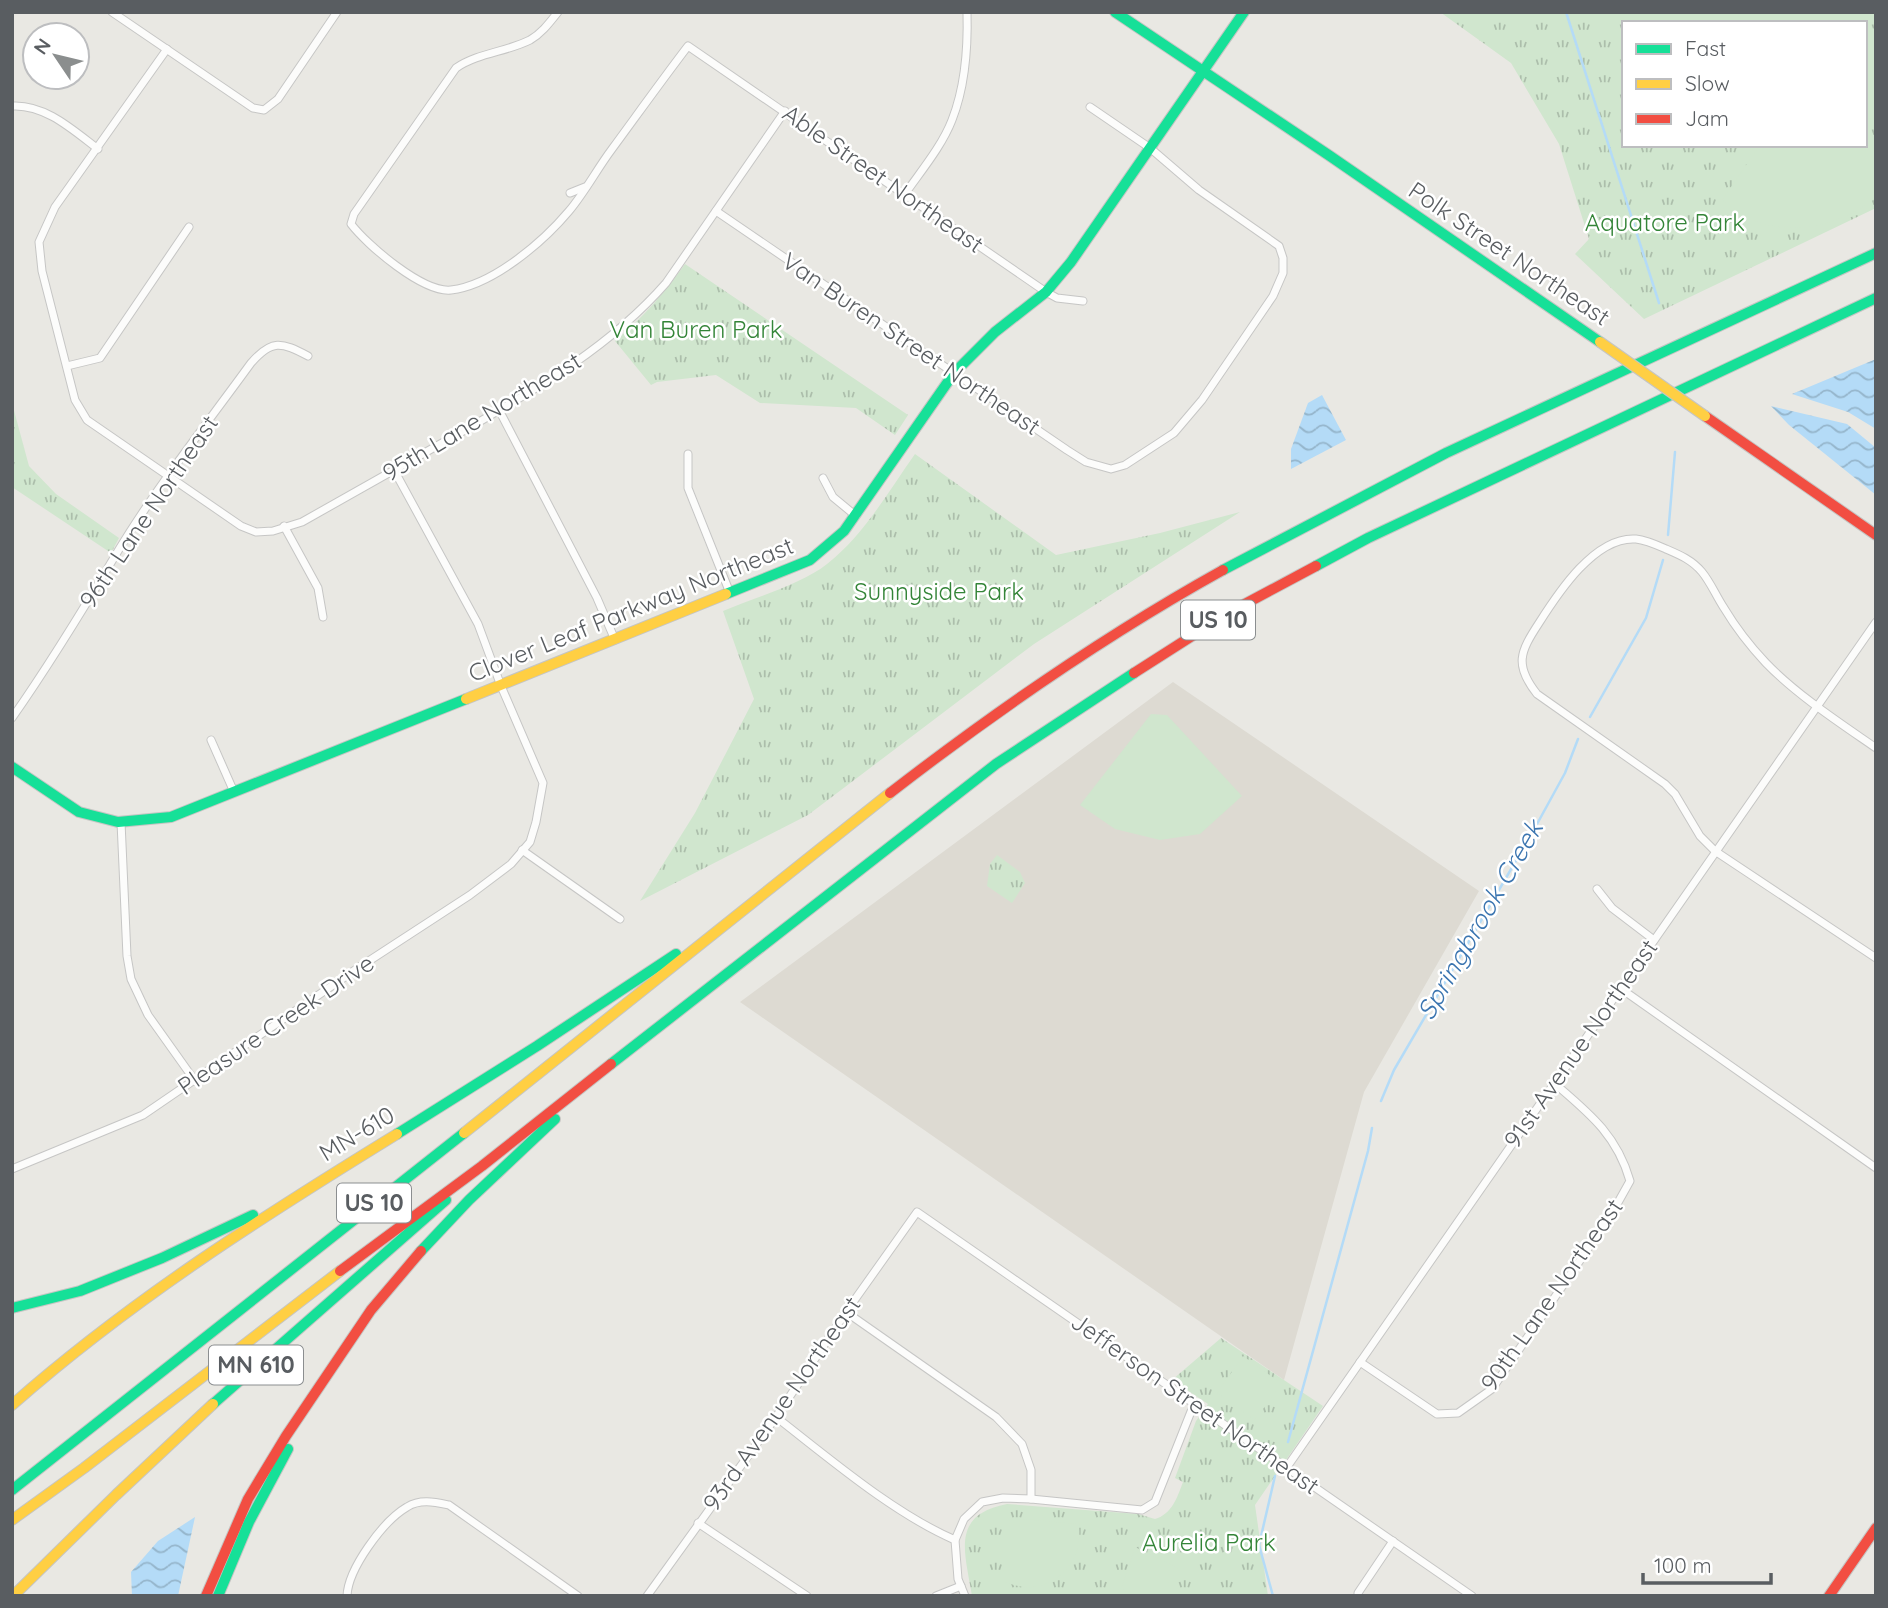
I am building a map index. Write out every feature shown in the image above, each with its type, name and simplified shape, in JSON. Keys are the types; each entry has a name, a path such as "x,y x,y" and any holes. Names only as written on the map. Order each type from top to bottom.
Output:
{"main road":[{"name":"Polk Street Northeast","path":"1115,12 1600,342 1876,535"},
{"name":"Clover Leaf Parkway Northeast","path":"12,767 79,812 121,822 171,817 810,560 835,541 856,516 954,373 995,332 1046,292 1071,262 1244,12"},
{"name":"US 10","path":"12,1490 637,996 734,914 924,766 1022,696 1192,587 1349,500 1876,253"},
{"name":"US 10","path":"12,1520 84,1468 417,1212 482,1166 996,764 1228,613 1380,532 1876,298"},
{"name":"MN-610","path":"12,1405 60,1361 160,1284 483,1080 734,914"},
{"path":"206,1596 248,1499 371,1310 417,1255 469,1200 628,1051"},
{"name":"MN 610","path":"13,1596 88,1519 180,1434 482,1166"},
{"path":"12,1308 80,1291 162,1258 302,1192"},
{"path":"218,1596 249,1522 320,1386"},
{"path":"1829,1596 1876,1528"}],"street":[{"path":"112,12 253,108 264,110 278,99 337,12"},
{"path":"558,12 544,30 530,40 466,61 456,68 398,148 354,214 351,224 362,239 411,275 433,287 450,290 490,277 546,236 585,187"},
{"path":"905,194 951,122 960,97 968,32 967,12"},
{"name":"Able Street Northeast","path":"585,187 688,46 1046,292 1057,298 1083,301"},
{"name":"95th Lane Northeast","path":"167,49 55,207 40,242 42,271 75,400 87,419 241,527 256,532 273,531 302,522 536,389 608,341 643,310 666,284 785,111"},
{"path":"12,106 25,105 60,120 98,149"},
{"path":"1090,107 1150,148"},
{"name":"Van Buren Street Northeast","path":"716,212 1078,457 1111,469 1125,465 1174,433 1204,398 1273,296 1283,273 1283,258 1279,246 1199,190 1150,148"},
{"path":"570,193 585,187"},
{"path":"67,366 100,358 189,227"},
{"name":"96th Lane Northeast","path":"12,718 167,477 264,348 275,345 294,349 308,356"},
{"path":"499,410 597,598 615,640"},
{"path":"688,454 688,488 730,593"},
{"name":"Pleasure Creek Drive","path":"12,1169 143,1115 470,895 511,864 530,842 537,822 543,783 478,624 394,470"},
{"path":"823,478 833,497 856,516"},
{"path":"284,526 318,588 323,617"},
{"path":"1876,748 1816,706 1768,665 1741,634 1711,583 1700,570 1686,558 1657,545 1636,539 1614,542 1598,552 1574,575 1523,647 1521,660 1526,680 1537,694 1665,783 1675,794 1700,836 1716,851 1876,958"},
{"name":"91st Avenue Northeast","path":"1287,1467 1876,622"},
{"path":"211,740 234,792"},
{"path":"121,822 127,956 131,979 148,1015 195,1081"},
{"path":"522,850 620,919"},
{"path":"1597,889 1612,908 1654,940"},
{"path":"1620,988 1876,1167"},
{"name":"90th Lane Northeast","path":"1360,1362 1437,1414 1458,1413 1492,1389 1611,1215 1630,1181 1623,1158 1599,1122 1554,1083"},
{"name":"93rd Avenue Northeast","path":"648,1596 776,1417 917,1212"},
{"name":"Jefferson Street Northeast","path":"917,1212 1472,1596"},
{"path":"846,1312 996,1417 1022,1444 1031,1470 1031,1499"},
{"path":"965,1596 958,1579 955,1540 964,1519 982,1502 1003,1498 1031,1499 1142,1510 1155,1502 1194,1404"},
{"path":"776,1417 926,1528 955,1540"},
{"path":"347,1596 348,1583 380,1531 407,1507 428,1501 449,1505 578,1596"},
{"path":"698,1523 807,1596"},
{"path":"1358,1596 1393,1541"},
{"path":"936,1596 961,1586"}],"shaded area":[{"path":"1173,682 1479,891 1364,1092 1284,1380 740,1002"}],"green space":[{"name":"Aquatore Park","path":"1440,12 1876,12 1876,208 1644,319 1575,254 1589,239 1559,144 1511,63"},
{"path":"1737,12 1837,12 1831,21 1741,21"},
{"path":"1876,25 1876,120 1867,118 1867,37"},
{"path":"1867,146 1876,153 1876,198 1832,222 1799,228 1766,225 1750,219 1722,200 1759,147"},
{"name":"Van Buren Park","path":"685,264 908,415 895,435 856,408 760,403 716,375 651,385 615,341 652,305"},
{"path":"12,403 29,466 56,494 119,538 111,553 12,487"},
{"name":"Sunnyside Park","path":"915,454 1056,555 1160,533 1240,512 1034,644 808,815 640,901 695,813 754,699 723,611 791,584 827,564 853,540"},
{"path":"1151,714 1167,715 1242,796 1200,834 1160,840 1115,829 1080,805"},
{"path":"997,855 1020,872 1025,883 1012,903 987,886 990,864"},
{"name":"Aurelia Park","path":"1221,1338 1323,1406 1255,1505 1268,1596 972,1596 965,1550 966,1538 969,1526 976,1517 989,1509 1007,1504 1138,1514 1155,1519 1170,1509 1183,1482 1175,1478 1196,1421 1208,1404 1172,1380"},
{"path":"1243,1356 1278,1381 1279,1387 1255,1420 1217,1393"},
{"path":"1010,1518 1079,1524 1077,1550 1066,1570 1046,1584 1038,1586 1023,1587 1001,1581"},
{"path":"1135,1547 1178,1568 1167,1584 1155,1594 1140,1595 1121,1589"}],"water":[{"path":"1876,359 1876,429 1848,412 1792,394"},
{"path":"1322,395 1346,440 1291,469 1291,449 1308,403"},
{"path":"1771,406 1847,424 1876,448 1876,495 1789,425"},
{"path":"195,1517 178,1596 132,1596 131,1572 158,1541"}],"waterway":[{"name":"Springbrook Creek","path":"1566,12 1659,303"},
{"name":"Springbrook Creek","path":"1668,535 1675,452"},
{"name":"Springbrook Creek","path":"1590,717 1646,618 1663,560"},
{"name":"Springbrook Creek","path":"1381,1101 1394,1070 1565,773 1578,739"},
{"name":"Springbrook Creek","path":"1288,1442 1372,1128"},
{"name":"Springbrook Creek","path":"1273,1596 1259,1545 1275,1476"}],"traffic: fast":[{"path":"1115,12 1600,342"},
{"path":"726,594 810,560 844,531 954,373 995,332 1046,292 1071,262 1244,12"},
{"path":"1223,570 1446,453 1876,253"},
{"path":"1316,566 1368,538 1876,298"},
{"path":"611,1064 996,764 1134,673"},
{"path":"12,767 79,812 118,822 171,817 466,699"},
{"path":"397,1134 676,954"},
{"path":"421,1251 469,1200 555,1119"},
{"path":"12,1490 464,1133"},
{"path":"213,1404 446,1200"},
{"path":"12,1308 80,1291 162,1258 253,1215"},
{"path":"218,1596 249,1522 288,1449"}],"traffic: slow":[{"path":"1600,342 1705,416"},
{"path":"466,699 726,594"},
{"path":"464,1133 890,793"},
{"path":"12,1405 103,1330 199,1261 397,1134"},
{"path":"12,1520 84,1468 340,1271"},
{"path":"13,1596 213,1404"}],"traffic: jam":[{"path":"1705,416 1876,535"},
{"path":"1134,673 1228,613 1316,566"},
{"path":"890,793 1052,675 1223,570"},
{"path":"340,1271 482,1166 611,1064"},
{"path":"206,1596 248,1499 286,1436 371,1310 421,1251"},
{"path":"1829,1596 1876,1528"}]}
